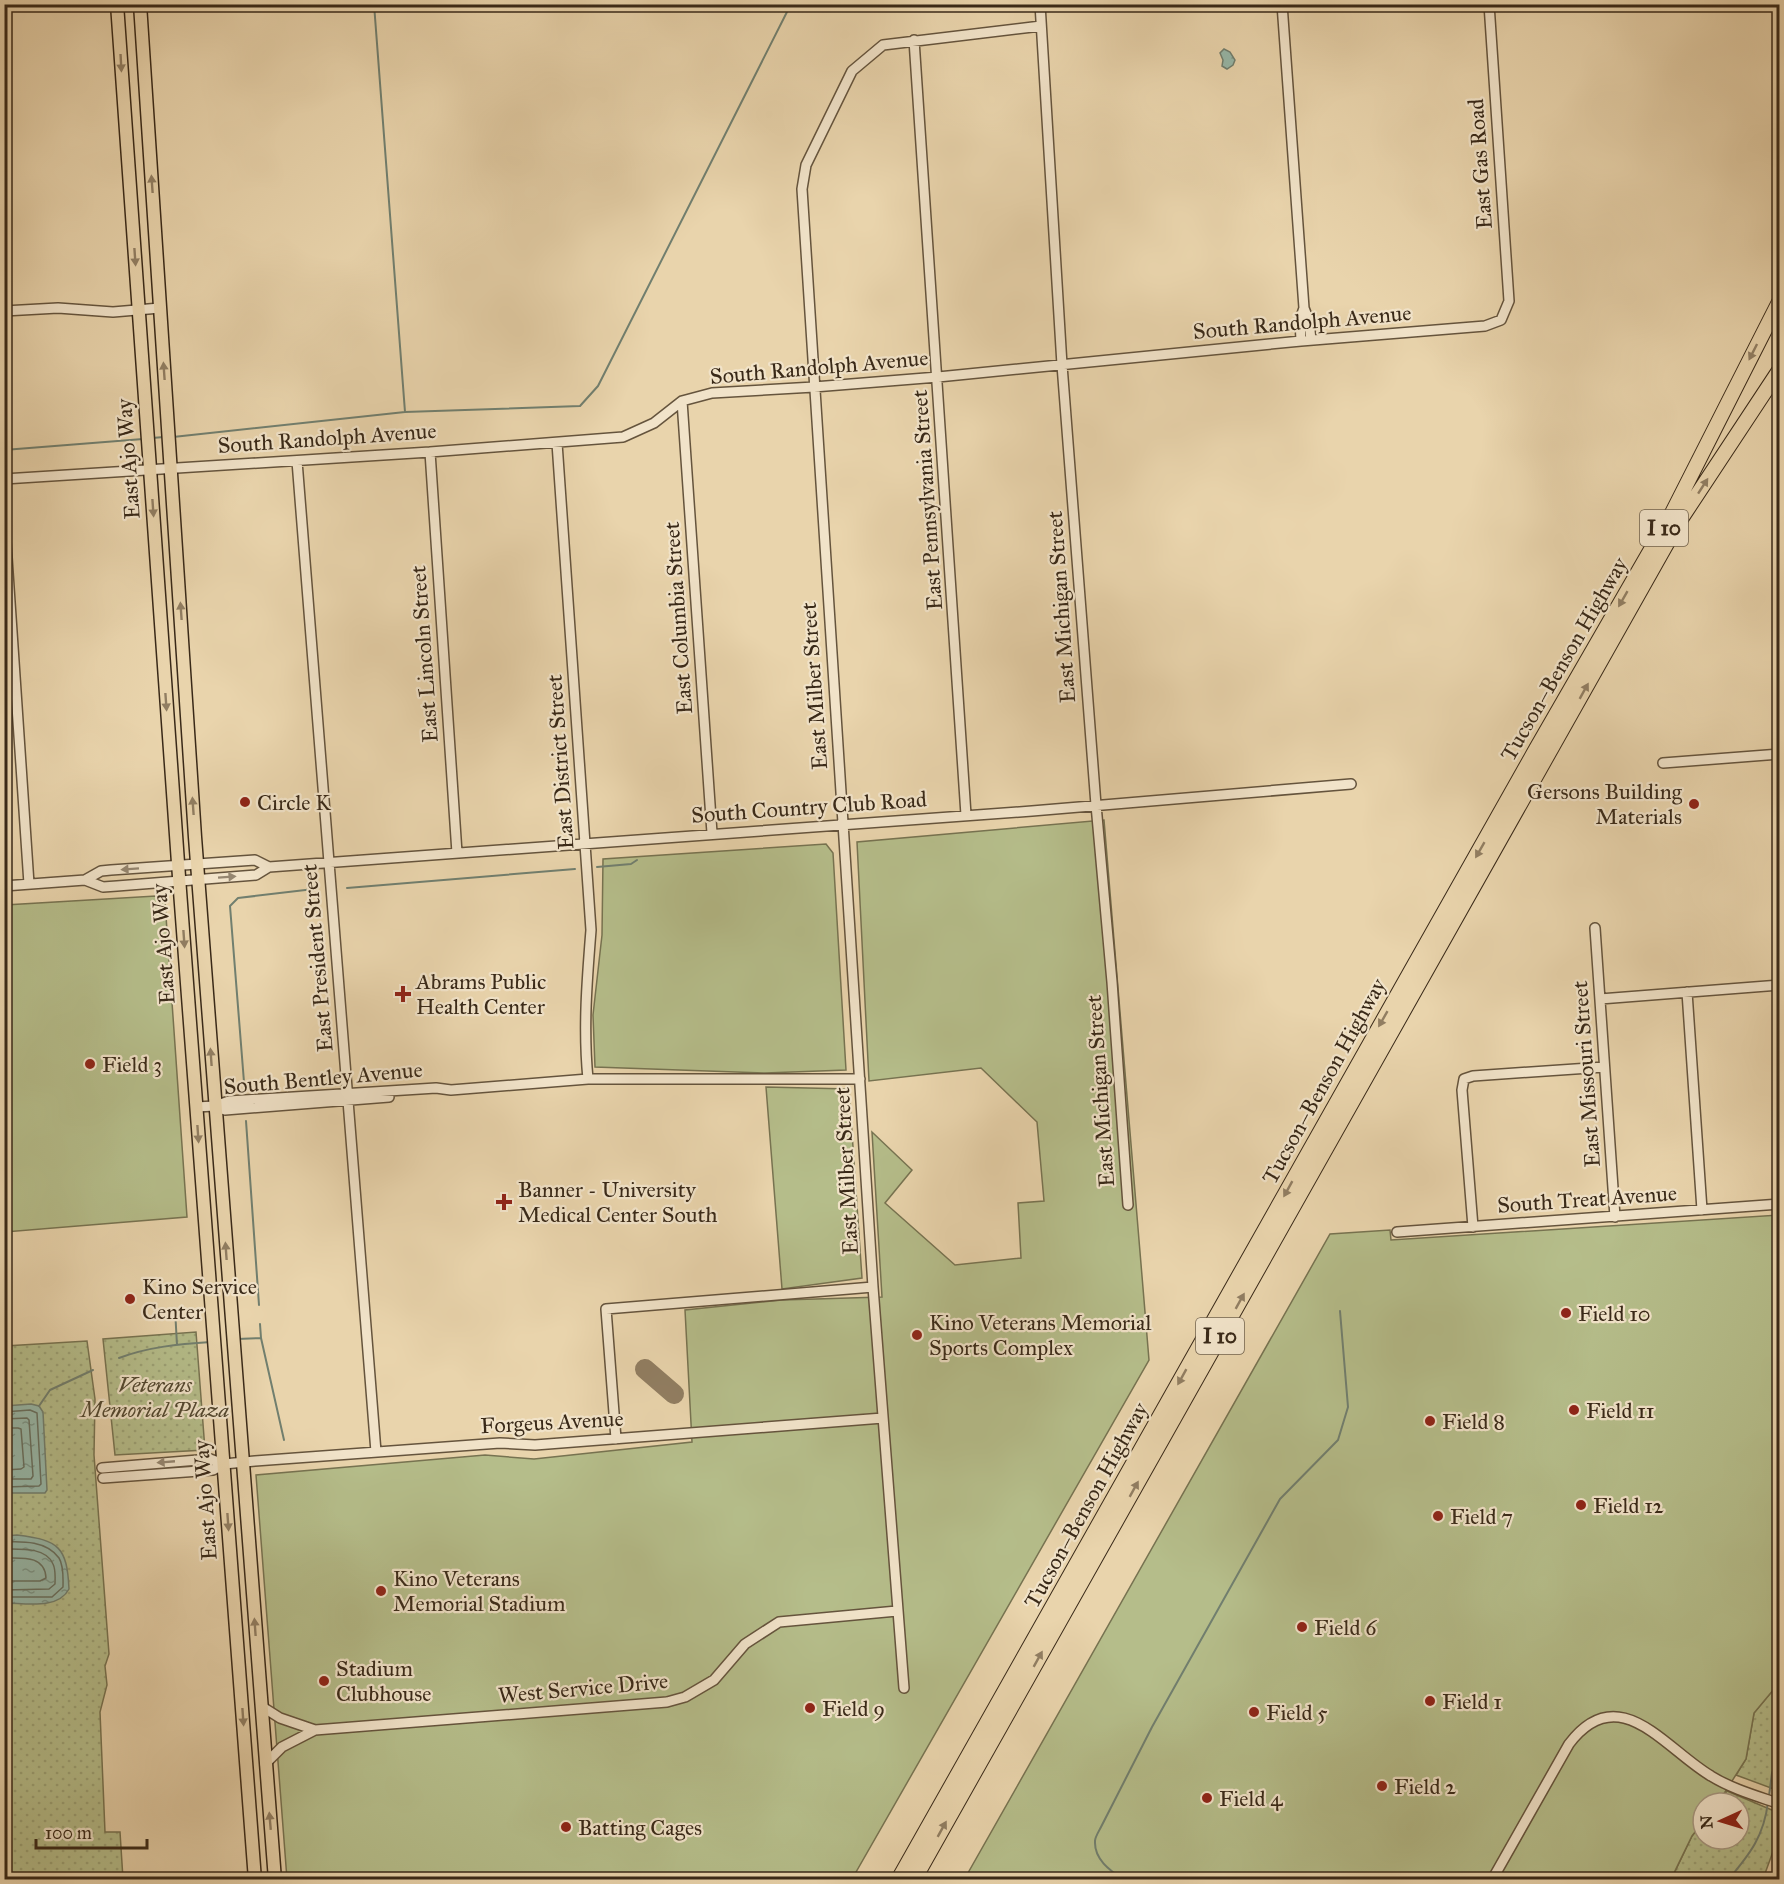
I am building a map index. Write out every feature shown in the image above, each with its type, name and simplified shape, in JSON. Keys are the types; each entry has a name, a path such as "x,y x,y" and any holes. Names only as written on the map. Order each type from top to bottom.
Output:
{"highway":[{"name":"Tucson–Benson Highway","path":"898,1880 1536,749 1672,513 1779,300"},
{"name":"Tucson–Benson Highway","path":"914,1880 1679,522 1779,369"}],"main road":[{"name":"East Ajo Way","path":"117,4 179,881 255,1880"},
{"name":"East Ajo Way","path":"140,4 198,879 275,1880"},
{"path":"164,671 184,669"}],"street":[{"name":"East Michigan Street","path":"1040,4 1062,364 1128,1205"},
{"path":"1282,4 1304,308 1309,321 1306,341"},
{"name":"East Gas Road","path":"1489,4 1509,302 1501,320"},
{"name":"East Milber Street","path":"904,1688 873,1287 802,189 806,165 852,71 883,45 1041,26"},
{"name":"East Pennsylvania Street","path":"914,40 966,815"},
{"path":"4,311 58,308 103,312 160,308"},
{"name":"South Randolph Avenue","path":"4,479 430,452 623,437 654,423 682,401 712,393 938,377 1485,326 1501,320"},
{"name":"East Columbia Street","path":"682,401 712,833"},
{"name":"East District Street","path":"557,443 591,930 585,996 584,1041 588,1079"},
{"name":"East Lincoln Street","path":"430,452 457,853"},
{"name":"East President Street","path":"297,461 376,1452"},
{"path":"4,513 29,884"},
{"path":"1663,762 1779,754"},
{"name":"South Country Club Road","path":"4,886 85,880 103,886 179,881 256,875 269,867 328,862 1351,784"},
{"name":"South Country Club Road","path":"85,880 101,871 197,864 255,861 269,867"},
{"name":"East Missouri Street","path":"1595,928 1615,1217"},
{"path":"1600,999 1779,985"},
{"path":"1687,992 1702,1210"},
{"path":"1473,1227 1462,1090 1464,1079 1473,1076 1604,1067"},
{"name":"South Bentley Avenue","path":"196,1107 215,1106 225,1110 349,1097 441,1093 451,1090 588,1079 860,1079"},
{"name":"South Treat Avenue","path":"1397,1232 1779,1204"},
{"path":"616,1439 606,1309 873,1287"},
{"name":"Forgeus Avenue","path":"103,1478 213,1470 224,1464 243,1462 500,1443 535,1445 883,1418"},
{"name":"Forgeus Avenue","path":"102,1468 210,1459 224,1464"},
{"name":"West Service Drive","path":"265,1764 282,1747 315,1730 668,1702 685,1697 708,1685 745,1644 779,1622 897,1611"},
{"name":"West Service Drive","path":"261,1706 280,1718 315,1730"},
{"path":"1492,1880 1569,1744 1579,1731 1602,1718 1612,1717 1636,1721 1710,1776 1779,1804"}],"green space":[{"name":"Kino Veterans Memorial Sports Complex","path":"1104,820 1149,1360 852,1879 287,1879 256,1475 485,1455 534,1459 692,1442 685,1310 782,1300 882,1297 872,1132 912,1170 885,1203 955,1265 1021,1258 1018,1203 1044,1201 1037,1122 981,1068 869,1081 857,842"},
{"path":"826,844 833,853 846,1070 765,1073 595,1067 593,1015 602,935 603,859"},
{"path":"156,896 165,902 187,1217 5,1232 5,905"},
{"path":"766,1087 849,1089 862,1278 782,1289"},
{"path":"1779,1215 1779,1683 1754,1713 1746,1759 1726,1791 1691,1791 1691,1838 1671,1879 964,1880 1330,1234 1390,1230 1391,1240"},
{"name":"Veterans Memorial Plaza","path":"196,1332 205,1450 115,1455 103,1339"},
{"path":"87,1341 95,1399 94,1455 109,1654 105,1666 107,1685 100,1712 105,1832 120,1832 123,1879 5,1880 5,1346"},
{"path":"1779,1683 1779,1791 1736,1775 1746,1759 1754,1713"},
{"path":"1751,1801 1779,1813 1779,1835 1763,1879 1671,1880 1691,1838 1691,1851 1751,1851"}],"water":[{"path":"1224,49 1230,52 1235,60 1233,65 1227,69 1222,66 1223,60 1220,53"},
{"path":"31,1404 39,1406 43,1412 47,1490 45,1493 5,1493 5,1406"},
{"path":"17,1535 43,1540 58,1548 63,1555 68,1575 69,1589 64,1596 49,1603 5,1603 5,1536"}],"waterway":[{"path":"173,437 405,412 374,4"},
{"path":"405,412 580,406 598,386 791,4"},
{"path":"152,438 164,437"},
{"path":"4,450 143,439"},
{"path":"597,867 631,864 637,860"},
{"path":"347,888 575,869"},
{"path":"244,1082 230,906 238,898 314,889"},
{"path":"246,1121 259,1305"},
{"path":"175,1309 177,1345"},
{"path":"1124,1880 1109,1869 1097,1854 1095,1848 1097,1834 1152,1727 1280,1499 1338,1440 1348,1407 1340,1311"},
{"path":"260,1324 261,1338 284,1440"},
{"path":"237,1339 261,1338"},
{"path":"119,1358 141,1351 211,1342"},
{"path":"39,1406 50,1390 93,1370"},
{"path":"1769,1796 1772,1773 1780,1756"},
{"path":"1728,1880 1755,1844 1763,1825 1768,1802"}],"taxiway":[{"path":"645,1369 674,1394"}],"place":[{"name":"Circle K","path":"245,802"},
{"name":"Gersons Building Materials","path":"1694,804"},
{"name":"Abrams Public Health Center","path":"403,994"},
{"name":"Field 3","path":"90,1064"},
{"name":"Banner - University Medical Center South","path":"504,1202"},
{"name":"Kino Service Center","path":"130,1299"},
{"name":"Field 10","path":"1566,1313"},
{"name":"Kino Veterans Memorial Sports Complex","path":"917,1335"},
{"name":"Field 11","path":"1574,1410"},
{"name":"Field 8","path":"1430,1421"},
{"name":"Field 12","path":"1581,1505"},
{"name":"Field 7","path":"1438,1516"},
{"name":"Kino Veterans Memorial Stadium","path":"381,1591"},
{"name":"Field 6","path":"1302,1627"},
{"name":"Stadium Clubhouse","path":"324,1681"},
{"name":"Field 1","path":"1430,1701"},
{"name":"Field 9","path":"810,1708"},
{"name":"Field 5","path":"1254,1712"},
{"name":"Field 2","path":"1382,1786"},
{"name":"Field 4","path":"1207,1798"},
{"name":"Batting Cages","path":"566,1827"}]}
